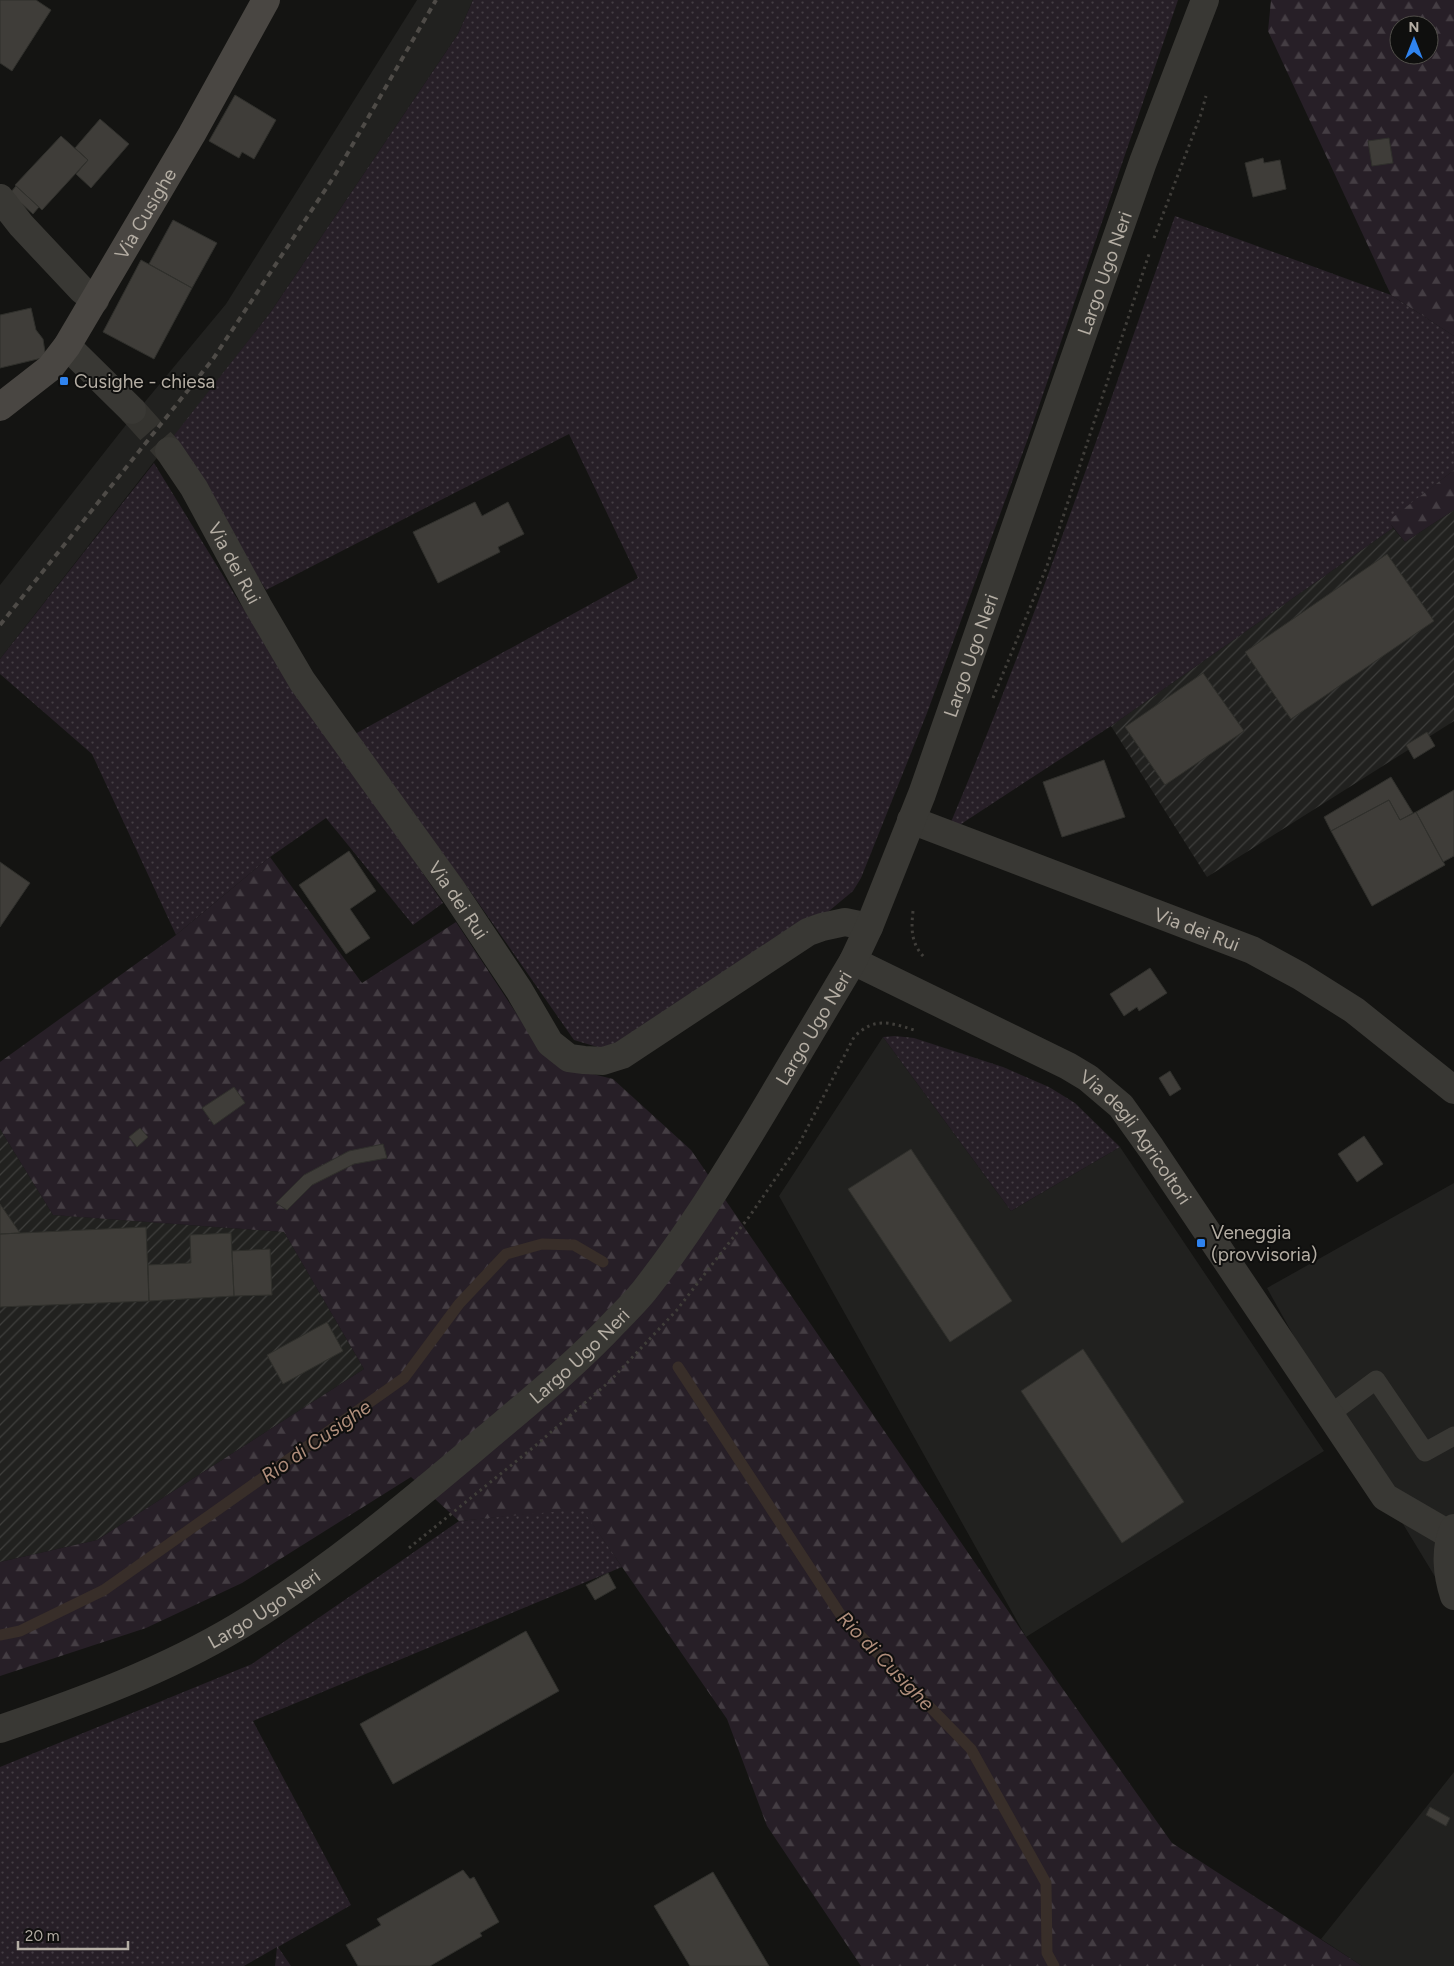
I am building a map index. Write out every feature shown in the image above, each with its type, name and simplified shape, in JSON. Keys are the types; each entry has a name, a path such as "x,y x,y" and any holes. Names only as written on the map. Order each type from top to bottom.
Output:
{"street":[{"name":"Via Cusighe","path":"0,406 50,368 67,346 96,300 187,142 266,0"},
{"name":"Largo Ugo Neri","path":"0,1730 113,1688 174,1660 236,1628 344,1556 561,1375 642,1294 678,1246 718,1185 853,962 869,927 911,820 1143,162 1205,0"},
{"path":"0,198 21,225 82,290 96,300"},
{"path":"67,346 132,410"},
{"name":"Via dei Rui","path":"168,451 194,488 258,606 302,681 453,891 519,990 550,1043 570,1058 603,1061 622,1055 808,932 845,922 869,927"},
{"name":"Via dei Rui","path":"911,820 1252,950 1300,976 1354,1010 1454,1090"},
{"name":"Via degli Agricoltori","path":"853,962 1068,1066 1106,1092 1121,1106 1385,1498 1452,1531 1446,1565 1454,1596"}],"lane":[{"path":"1329,1415 1376,1380 1425,1452 1454,1436"}],"path":[{"path":"991,704 1047,566 1153,242 1202,114 1206,95"},
{"path":"914,904 911,928 914,942 920,953 929,961"}],"shaded area":[{"path":"417,0 473,0 458,34 270,313 0,659 0,585 129,421 226,304"},
{"path":"1454,510 1454,721 1207,877 1111,726 1393,528 1405,542"},
{"path":"883,1037 1011,1211 1120,1147 1324,1451 1026,1637 779,1196"},
{"path":"0,1129 53,1215 284,1232 364,1369 97,1540 0,1562"},
{"path":"1454,1183 1454,1608 1349,1435 1267,1288"},
{"path":"1454,1772 1454,1966 1362,1966 1321,1939"}],"green space":[{"path":"473,0 1178,0 1027,441 927,713 861,878 853,891 829,911 620,1047 604,1049 574,1040 470,891 355,734 638,578 569,434 266,590 172,438 270,313 458,34"},
{"path":"1271,0 1454,0 1454,336 1391,295 1268,31"},
{"path":"1175,216 1391,295 1454,336 1454,470 1389,521 1393,528 1111,726 955,828 951,822 1040,596"},
{"path":"154,463 241,605 443,903 413,925 326,818 270,857 176,935 92,754 0,674 0,659"},
{"path":"1454,470 1454,510 1405,542 1388,521"},
{"path":"270,857 362,983 456,922 534,1040 568,1068 613,1079 691,1150 1026,1637 1172,1843 1362,1966 861,1966 767,1826 727,1719 582,1509 459,1521 411,1477 242,1583 146,1628 0,1676 0,1562 97,1540 364,1369 284,1232 53,1215 0,1129 0,1062 176,935"},
{"path":"883,1037 914,1038 1003,1067 1049,1087 1075,1103 1120,1147 1011,1211"},
{"path":"582,1508 622,1567 253,1721 351,1905 278,1947 291,1966 275,1966 277,1947 244,1966 0,1966 0,1767 252,1664 459,1521"}],"building":[{"path":"0,0 36,0 51,10 12,71 0,63"},
{"path":"235,95 276,120 254,159 242,152 239,158 209,141"},
{"path":"100,119 129,144 91,188 76,174 88,160 75,148"},
{"path":"61,136 88,160 42,210 15,185"},
{"path":"1389,138 1393,163 1372,166 1368,141"},
{"path":"1263,158 1264,163 1280,160 1286,189 1253,197 1245,163"},
{"path":"16,186 39,207 33,214 10,193"},
{"path":"173,220 217,243 192,288 149,264"},
{"path":"141,260 192,288 154,359 103,332"},
{"path":"31,308 36,330 43,339 45,352 42,358 0,368 0,315"},
{"path":"475,502 482,516 508,502 524,534 498,547 500,552 438,583 413,532"},
{"path":"1387,554 1434,621 1291,719 1245,652"},
{"path":"1203,673 1244,731 1165,785 1125,727"},
{"path":"1427,732 1435,746 1414,759 1406,745"},
{"path":"1104,760 1125,817 1062,837 1043,782"},
{"path":"1391,777 1413,813 1400,820 1389,800 1331,831 1324,817"},
{"path":"1454,790 1454,856 1443,862 1416,812"},
{"path":"1389,800 1400,820 1416,812 1445,865 1372,906 1331,831"},
{"path":"349,851 376,891 350,909 370,938 346,954 299,885"},
{"path":"0,862 30,883 0,927"},
{"path":"1150,968 1167,993 1139,1011 1137,1007 1124,1016 1110,994"},
{"path":"1170,1071 1181,1089 1170,1096 1159,1078"},
{"path":"234,1087 245,1103 214,1125 202,1108"},
{"path":"140,1128 148,1137 137,1147 129,1137"},
{"path":"1364,1136 1383,1164 1357,1182 1338,1154"},
{"path":"383,1144 387,1158 354,1164 312,1185 287,1210 276,1203 304,1175 349,1151"},
{"path":"911,1149 1012,1301 950,1342 848,1189"},
{"path":"0,1204 20,1233 0,1234"},
{"path":"146,1227 149,1301 0,1307 0,1234"},
{"path":"231,1233 234,1296 149,1301 148,1265 191,1263 190,1235"},
{"path":"270,1249 272,1295 234,1296 232,1251"},
{"path":"327,1322 343,1351 283,1384 267,1355"},
{"path":"1083,1349 1184,1502 1122,1543 1021,1391"},
{"path":"608,1573 616,1588 595,1600 586,1585"},
{"path":"526,1631 559,1691 393,1784 360,1724"},
{"path":"1430,1807 1450,1818 1446,1826 1426,1815"},
{"path":"463,1870 470,1879 474,1877 499,1922 480,1933 482,1936 430,1966 358,1966 346,1945 381,1925 377,1919"},
{"path":"713,1872 769,1966 690,1966 654,1906"}],"waterway":[{"name":"Rio di Cusighe","path":"0,1635 20,1631 104,1590 404,1378 459,1304 506,1254 542,1244 574,1245 603,1262"},
{"name":"Rio di Cusighe","path":"678,1367 842,1617 971,1749 1046,1883 1047,1953 1054,1966"}],"tunnel":[{"path":"132,410 169,451"}],"railway":[{"path":"0,625 213,359 335,175 436,0"}],"place":[{"name":"Cusighe - chiesa","path":"64,381"},
{"name":"Veneggia (provvisoria)","path":"1201,1243"}]}
